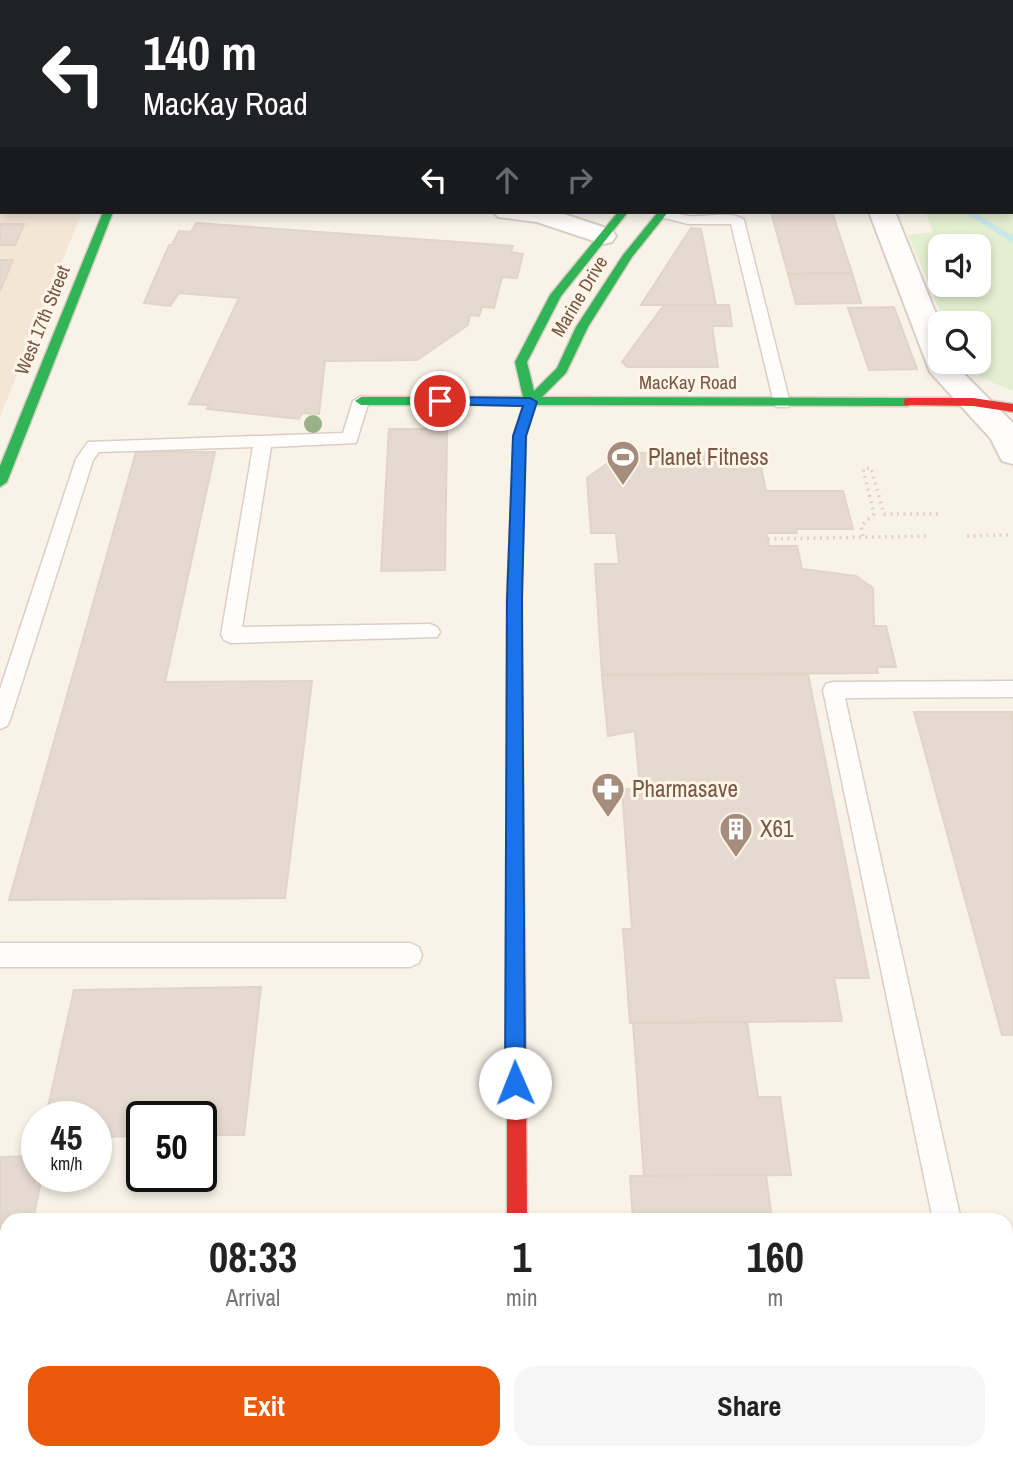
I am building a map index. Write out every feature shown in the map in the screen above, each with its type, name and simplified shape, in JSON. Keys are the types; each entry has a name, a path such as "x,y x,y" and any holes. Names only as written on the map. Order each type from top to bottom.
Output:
{"main road":[{"name":"West 17th Street","path":"0,482 107,214"},
{"name":"Marine Drive","path":"530,402 520,362 556,295 621,214"},
{"name":"Marine Drive","path":"517,1213 514,600 520,436 530,402 562,370 582,327 628,255 661,214"},
{"name":"MacKay Road","path":"361,401 973,402 1013,408"}],"street":[{"path":"540,214 603,236"},
{"path":"883,214 928,329"},
{"path":"947,374 1005,434 1013,453"}],"lane":[{"path":"669,214 688,220 737,220 782,403"},
{"path":"0,720 85,459 94,446 350,439 361,401"},
{"path":"263,441 231,635 430,632"},
{"path":"945,1213 833,690 1013,689"},
{"path":"0,955 410,955"}],"path":[{"path":"863,537 861,526 874,514 863,468 871,468 884,514 939,514"},
{"path":"768,538 930,536"},
{"path":"967,536 1011,536"}],"shaded area":[{"path":"0,214 81,214 0,417"}],"green space":[{"path":"926,214 1013,214 1013,391 977,374 991,374 991,311 940,311 934,297 991,297 991,234 928,234 928,283 908,235 933,232"}],"building":[{"path":"772,214 833,214 852,273 788,274"},
{"path":"196,223 513,246 511,252 523,254 517,278 502,277 494,308 482,307 479,316 470,315 468,325 417,360 325,361 319,414 302,413 299,419 207,409 209,405 189,404 239,298 179,293 170,306 144,303 169,245 172,245 179,231 191,232"},
{"path":"0,224 24,224 15,245 0,245"},
{"path":"691,228 701,229 716,305 641,305"},
{"path":"0,260 13,260 0,291"},
{"path":"852,273 861,303 796,304 788,274"},
{"path":"664,305 729,305 732,326 712,326 718,367 627,367 622,362"},
{"path":"894,307 917,369 869,370 848,308"},
{"path":"389,429 447,429 445,570 381,571"},
{"path":"136,452 215,452 165,682 312,681 285,898 9,900"},
{"path":"758,452 766,491 843,491 853,529 796,529 797,533 766,533 769,546 797,546 802,569 856,576 873,588 874,626 886,626 896,667 877,667 878,673 602,675 595,564 619,564 616,533 591,533 587,478 622,453"},
{"name":"X61","path":"808,674 869,978 834,978 842,1021 630,1023 623,929 632,929 622,789 640,789 635,731 608,736 602,675"},
{"path":"914,712 1013,712 1013,1035 1002,1035"},
{"path":"261,987 244,1135 217,1135 217,1101 126,1101 126,1136 112,1137 112,1101 49,1101 74,990"},
{"path":"747,1022 758,1097 780,1097 791,1175 644,1176 633,1023"},
{"path":"21,1156 21,1192 39,1192 34,1213 0,1213 0,1157"},
{"path":"766,1175 771,1213 633,1213 630,1176"}],"waterway":[{"path":"971,214 1013,240"}],"traffic: fast":[{"path":"0,482 107,214"},
{"path":"530,402 521,362 556,295 621,214"},
{"path":"516,965 514,600 520,436 530,402 562,370 582,327 628,255 661,214"},
{"path":"361,401 908,402"}],"traffic: jam":[{"path":"908,402 973,402 1013,408"},
{"path":"516,965 517,1213"}],"place":[{"name":"Planet Fitness","path":"623,487"},
{"name":"Pharmasave","path":"608,819"},
{"name":"X61","path":"736,859"}],"route":[{"path":"440,401 530,402 520,436 514,600 515,1083"}]}
